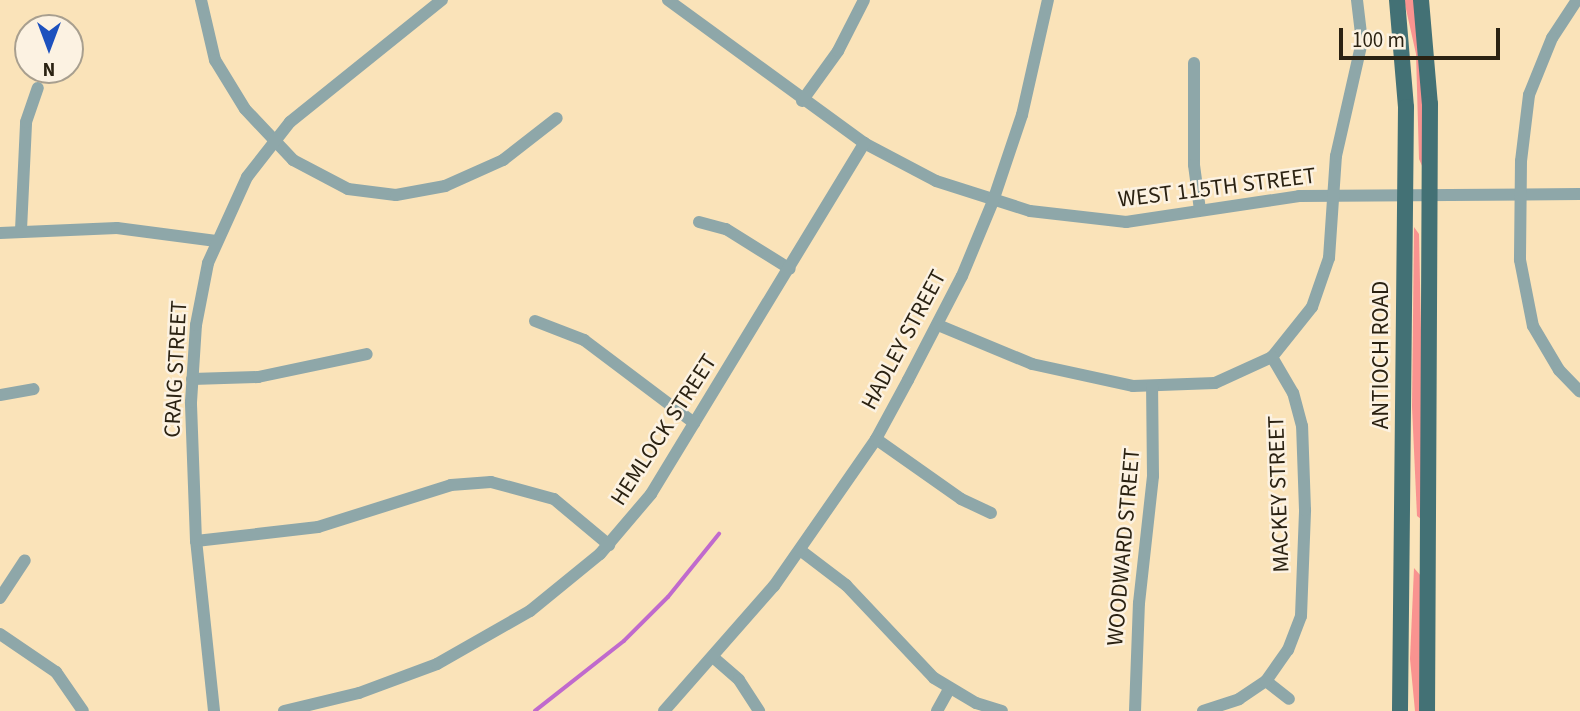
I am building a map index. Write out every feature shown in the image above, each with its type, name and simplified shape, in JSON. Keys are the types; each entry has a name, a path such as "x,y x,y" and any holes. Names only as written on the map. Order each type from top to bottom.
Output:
{"main road":[{"name":"ANTIOCH ROAD","path":"1397,0 1405,77 1400,711"},
{"name":"ANTIOCH ROAD","path":"1421,0 1430,104 1427,711"}],"street":[{"path":"201,0 206,34 227,83 293,160 328,181 372,194 408,194 479,173 524,146 557,118"},
{"name":"CRAIG STREET","path":"214,711 196,541 192,379 200,293 216,241 241,187 275,141 304,109 442,0"},
{"name":"WEST 115TH STREET","path":"668,0 802,102 864,143 936,181 993,201 1093,222 1139,221 1273,198 1405,195 1520,198 1580,194"},
{"path":"802,102 838,51 864,0"},
{"name":"HADLEY STREET","path":"664,711 714,658 800,550 876,439 938,325 993,201 1022,115 1048,0"},
{"path":"938,325 998,352 1063,373 1152,386 1215,383 1272,357 1297,330 1321,286 1332,236 1336,156 1362,42 1357,0"},
{"path":"1577,0 1552,38 1529,95 1520,198 1525,301 1544,349 1580,392"},
{"path":"1194,63 1194,165 1200,210"},
{"path":"21,230 26,122 38,88"},
{"name":"HEMLOCK STREET","path":"284,711 397,681 487,639 557,592 609,545 651,494 790,269 864,143"},
{"path":"699,222 726,229 790,269"},
{"path":"0,233 21,230 139,229 216,241"},
{"path":"535,321 584,340 694,423"},
{"path":"192,379 258,377 368,354"},
{"name":"MACKEY STREET","path":"1266,681 1288,650 1301,616 1305,510 1300,415 1272,357"},
{"name":"WOODWARD STREET","path":"1135,711 1139,603 1153,476 1152,386"},
{"path":"0,395 33,389"},
{"path":"876,439 961,499 992,513"},
{"path":"196,541 318,527 451,485 491,482 554,499 609,545"},
{"path":"800,550 846,584 919,665 950,688 1002,711"},
{"path":"0,598 25,560"},
{"path":"0,634 56,672 83,711"},
{"path":"714,658 739,680 759,711"},
{"path":"1203,711 1239,699 1266,681 1289,699"},
{"path":"937,711 950,688"}],"shaded area":[{"path":"1404,0 1415,0 1422,60 1423,168 1419,159 1416,54"},
{"path":"1414,227 1419,234 1421,519 1417,516 1412,407"},
{"path":"1414,568 1421,576 1421,711 1415,711 1410,659"}],"waterway":[{"path":"535,711 624,641 668,597 719,534"}]}
